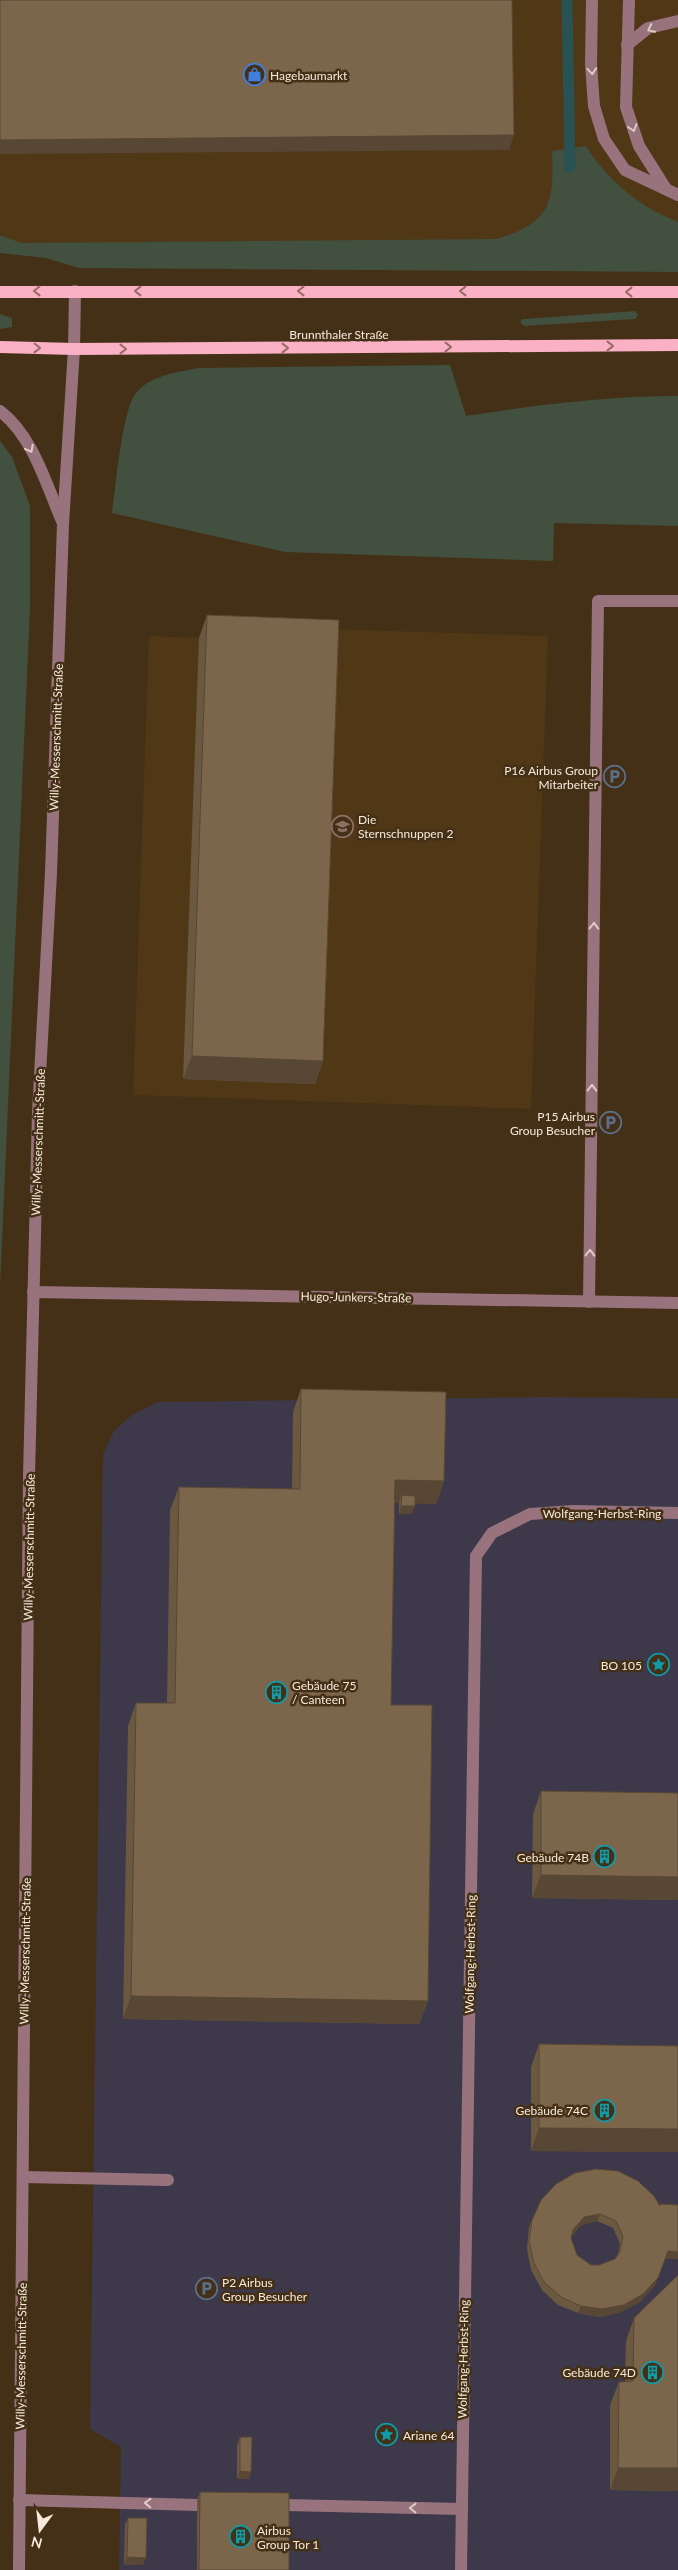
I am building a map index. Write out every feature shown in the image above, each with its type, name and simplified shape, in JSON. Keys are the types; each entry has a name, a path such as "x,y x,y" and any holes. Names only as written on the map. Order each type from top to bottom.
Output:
{"main road":[{"path":"0,292 678,292"},
{"name":"Brunnthaler Straße","path":"0,347 74,349 678,346"}],"street":[{"path":"592,0 591,64 594,106 604,139 625,170 678,195"},
{"path":"630,0 626,107 639,146 666,189"},
{"path":"627,45 648,28 678,21"},
{"name":"Willy-Messerschmitt-Straße","path":"19,2570 29,1506 33,1292 38,1112 51,873 63,524 74,349 75,291"},
{"name":"Willy-Messerschmitt-Straße","path":"0,411 8,417 30,446 63,524"},
{"path":"589,1302 598,601 678,601"},
{"name":"Hugo-Junkers-Straße","path":"33,1292 678,1303"},
{"name":"Wolfgang-Herbst-Ring","path":"461,2570 476,1556 492,1533 530,1514 573,1511 678,1513"},
{"path":"23,2177 168,2180"},
{"path":"19,2500 197,2505"},
{"path":"286,2505 462,2509"}],"shaded area":[{"path":"0,0 678,0 678,244 0,247"},
{"name":"Die Sternschnuppen 2","path":"330,629 548,636 531,1109 133,1095 149,636 330,643"},
{"path":"539,1397 678,1398 678,2570 119,2570 121,2447 90,2429 103,1454 114,1431 132,1415 158,1402"}],"green space":[{"path":"586,146 604,171 626,192 651,209 678,222 678,272 79,268 46,258 0,253 0,235 21,243 497,239 529,226 539,218 546,208 552,185 552,151"},
{"path":"635,311 638,315 635,319 524,326 520,322 523,319"},
{"path":"0,314 12,318 12,327 0,329"},
{"path":"450,365 466,416 572,402 651,396 678,396 678,526 554,523 553,561 285,552 112,513 123,432 131,402 142,387 157,378 199,368"},
{"path":"0,441 12,457 30,506 30,607 0,1286"}],"building":[{"name":"Hagebaumarkt","path":"0,0 512,0 514,135 0,140"},
{"path":"207,615 339,620 323,1061 192,1056"},
{"name":"Gebäude 75 / Canteen","path":"301,1389 446,1392 444,1481 395,1480 391,1705 432,1705 428,2001 131,1996 136,1703 175,1703 179,1487 300,1489"},
{"path":"402,1495 415,1496 415,1506 401,1506"},
{"name":"Gebäude 74B","path":"541,1791 678,1793 678,1877 541,1875"},
{"name":"Gebäude 74C","path":"539,2044 678,2046 678,2129 539,2128"},
{"path":"596,2169 618,2171 638,2181 654,2196 660,2206 660,2204 678,2205 678,2252 668,2251 658,2278 643,2294 624,2305 602,2309 581,2306 561,2297 544,2282 534,2263 529,2241 532,2220 541,2200 556,2184 575,2173","holes":["600,2214 616,2221 623,2236 620,2252 615,2259 599,2265 591,2265 577,2255 571,2238 573,2230 584,2217"]},
{"name":"Gebäude 74D","path":"678,2275 678,2468 618,2468 619,2382 633,2381 634,2318"},
{"path":"240,2437 252,2437 251,2472 240,2471"},
{"name":"Airbus Group Tor 1","path":"200,2492 289,2493 289,2570 199,2570"},
{"path":"128,2518 147,2518 146,2558 127,2557"}],"waterway":[{"path":"567,0 570,167"}],"place":[{"name":"Hagebaumarkt","path":"254,75"},
{"name":"P16 Airbus Group Mitarbeiter","path":"614,777"},
{"name":"Die Sternschnuppen 2","path":"342,826"},
{"name":"P15 Airbus Group Besucher","path":"611,1123"},
{"name":"BO 105","path":"658,1665"},
{"name":"Gebäude 75 / Canteen","path":"276,1692"},
{"name":"Gebäude 74B","path":"605,1857"},
{"name":"Gebäude 74C","path":"604,2110"},
{"name":"P2 Airbus Group Besucher","path":"206,2289"},
{"name":"Gebäude 74D","path":"652,2372"},
{"name":"Ariane 64","path":"387,2435"},
{"name":"Airbus Group Tor 1","path":"241,2537"}]}
